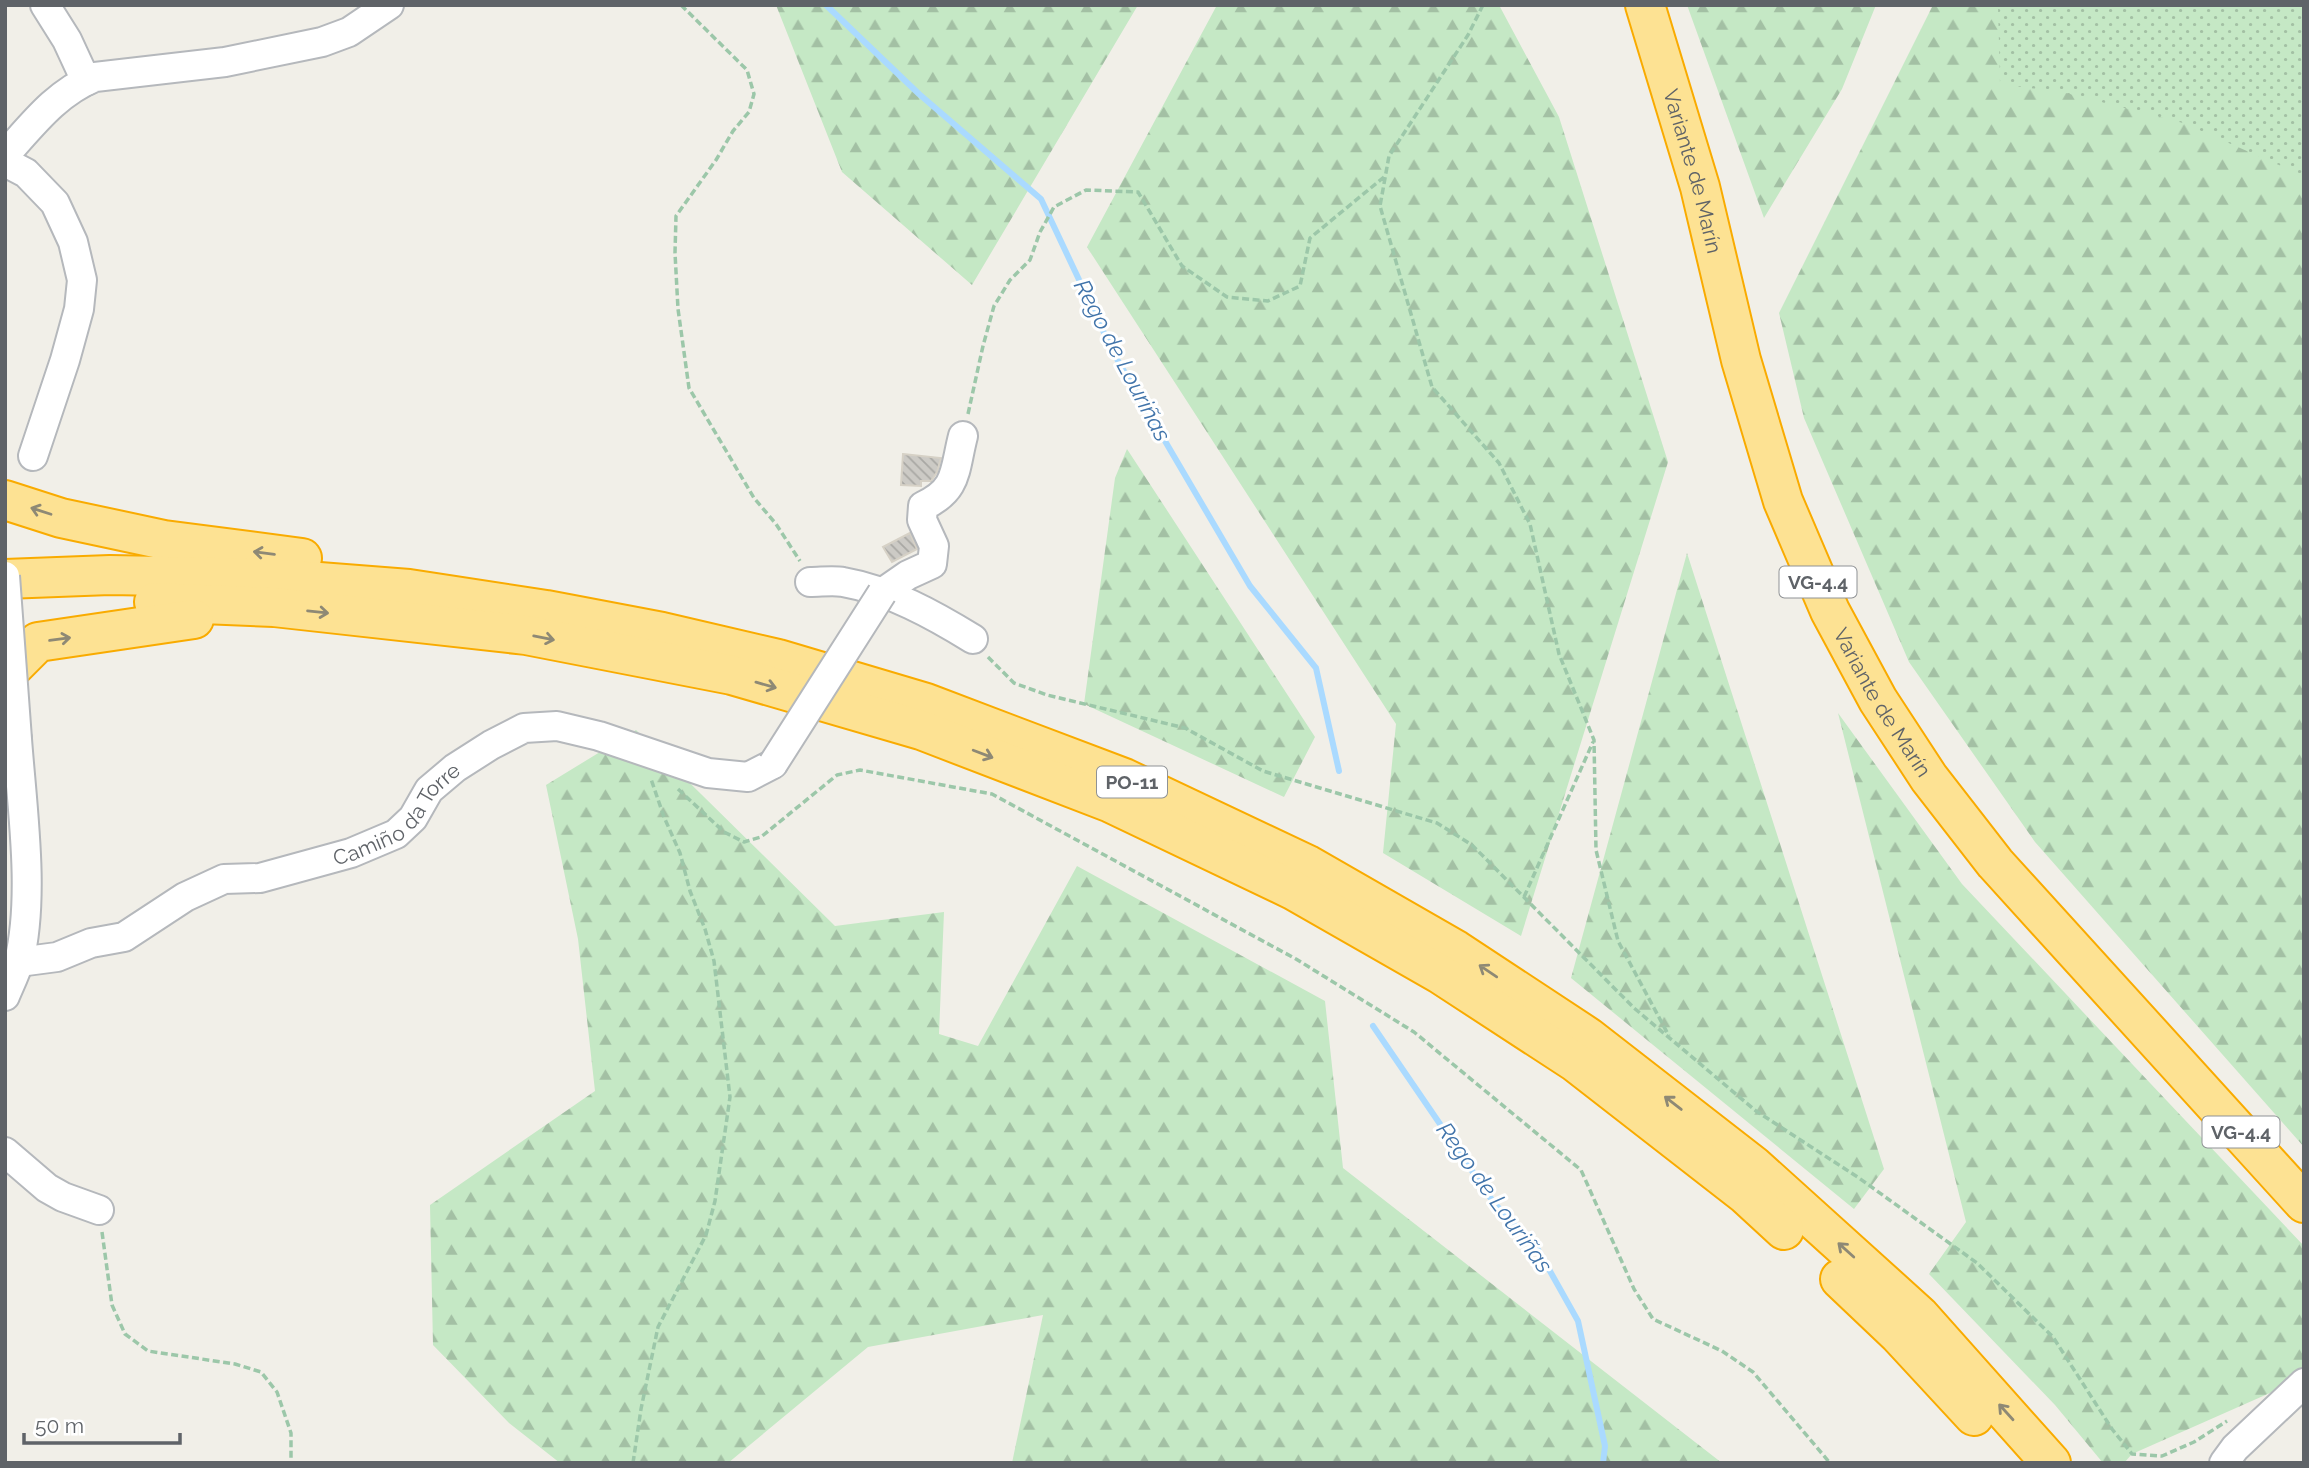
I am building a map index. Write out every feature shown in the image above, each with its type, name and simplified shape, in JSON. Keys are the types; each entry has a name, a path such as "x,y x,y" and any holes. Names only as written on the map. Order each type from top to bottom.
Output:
{"highway":[{"name":"Variante de Marín","path":"1645,5 1700,187 1741,360 1783,501 1830,611 1878,700 1929,778 1995,863 2304,1203"},
{"path":"5,500 61,518 164,540 425,573 546,610"},
{"name":"PO-11","path":"5,578 110,575 268,578 409,589 546,610 662,632 778,659 926,703 1124,778 1308,865 1456,950 1588,1037 1754,1167 1919,1315 2051,1463"},
{"name":"PO-11","path":"5,606 108,600 274,607 526,635 732,675 921,730 1111,803 1293,890 1440,974 1575,1062 1745,1195 1899,1335 2015,1463"},
{"path":"5,675 38,642 274,607"}],"street":[{"path":"46,5 67,40 86,81"},
{"path":"5,155 38,116 76,85 95,77 225,62 322,42 349,32 389,5"},
{"path":"5,162 26,173 55,203 73,242 82,280 79,309 65,360 33,456"},
{"path":"882,593 908,575 932,564 934,546 922,520 923,506 939,498 950,488 963,436"},
{"path":"5,578 26,878 26,918 19,962 5,996"},
{"path":"810,582 841,581 882,593 951,625 972,639"},
{"name":"Camiño da Torre","path":"19,962 57,957 91,943 124,937 185,897 224,879 260,878 351,853 396,835 413,818 429,790 455,768 491,745 524,729 557,726 599,736 708,773 748,778 774,764 882,593"},
{"path":"5,1152 47,1188 99,1210"},
{"path":"2224,1463 2235,1448 2299,1397"}],"path":[{"path":"681,5 747,70 754,94 749,112 733,131 676,216 678,309 690,388 754,498 799,557 810,582"},
{"path":"1483,5 1468,36 1389,156 1380,206 1432,387 1499,463 1530,524 1559,654 1594,740 1596,850 1618,941 1670,1038"},
{"path":"963,436 982,346 994,306 1010,280 1030,260 1041,230 1054,207 1086,190 1138,192 1182,266 1227,297 1268,301 1300,286 1310,237 1385,176"},
{"path":"972,639 1014,683 1047,695 1185,728 1263,771 1437,823 1472,845 1634,1007 1756,1111 1859,1178 1977,1263 2053,1337 2112,1429 2132,1454 2162,1456 2194,1441 2230,1419"},
{"path":"1524,897 1594,740"},
{"path":"634,1463 641,1409 658,1327 706,1235 730,1097 714,961 680,853 652,785 646,753"},
{"path":"675,786 724,832 744,842 761,837 837,775 860,770 992,794 1296,959 1414,1032 1581,1170 1634,1289 1653,1320 1722,1352 1753,1372 1830,1463"},
{"path":"99,1210 113,1305 125,1334 148,1351 235,1364 261,1372 277,1392 291,1433 291,1463"}],"green space":[{"path":"776,5 1138,5 972,285 842,172"},
{"path":"1217,5 1499,5 1559,117 1668,462 1521,936 1383,853 1396,724 1087,247"},
{"path":"1687,5 1876,5 1842,89 1764,218"},
{"path":"1933,5 2304,5 2304,1147 2035,842 1909,662 1804,418 1779,313"},
{"path":"1998,5 2304,5 2304,176 2183,123 2066,93 2000,84"},
{"path":"1127,449 1315,737 1284,797 1084,704 1115,478"},
{"path":"1687,553 1884,1169 1854,1209 1571,978"},
{"path":"1838,713 1962,884 2304,1246 2304,1378 2132,1454 2124,1463 2103,1463 2055,1405 1929,1274 1966,1222"},
{"path":"636,730 835,926 944,912 939,1034 978,1046 1077,866 1325,1001 1343,1168 1722,1463 1012,1463 1043,1315 868,1347 728,1463 560,1463 509,1423 433,1345 430,1205 595,1091 578,939 546,785"}],"building":[{"path":"903,454 941,458 931,481 921,481 921,486 901,485"},
{"path":"910,533 917,549 892,562 883,547"}],"waterway":[{"name":"Rego de Louriñas","path":"826,5 919,94 1041,199 1114,354 1250,586 1316,668 1339,771"},
{"name":"Rego de Louriñas","path":"1373,1026 1494,1203 1537,1248 1578,1321 1605,1446 1603,1463"}]}
